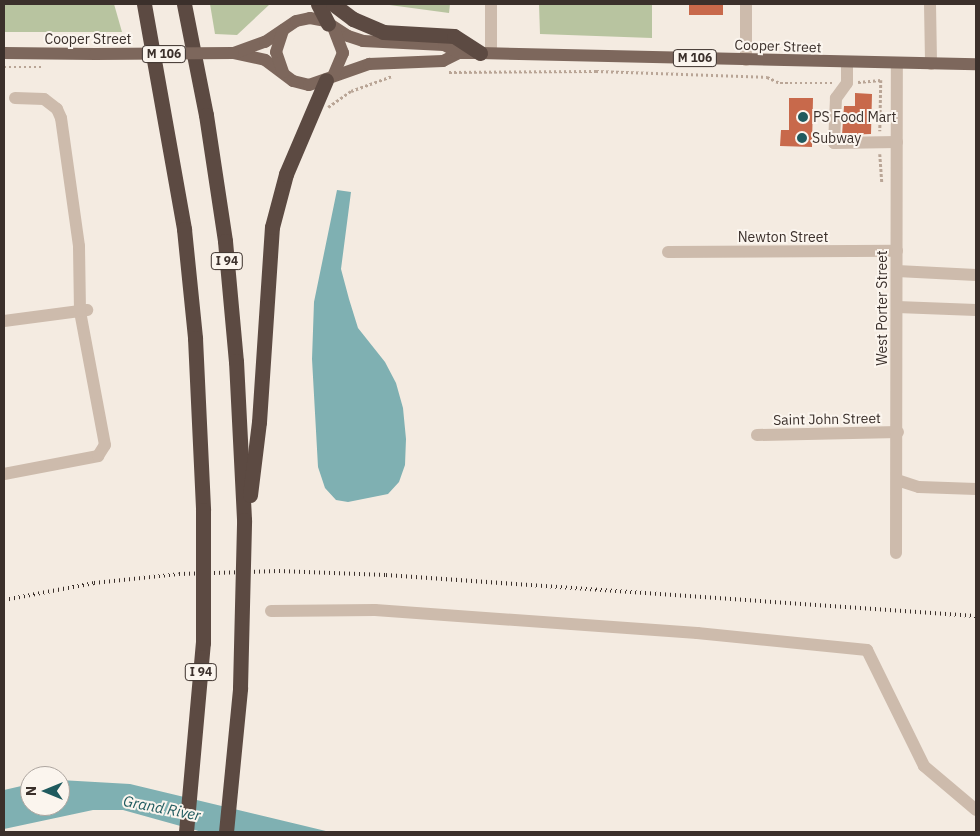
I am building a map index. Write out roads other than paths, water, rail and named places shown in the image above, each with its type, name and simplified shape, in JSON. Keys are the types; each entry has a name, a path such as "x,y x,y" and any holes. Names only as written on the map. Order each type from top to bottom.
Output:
{"highway":[{"path":"136,4 158,74"},
{"name":"I 94","path":"144,4 158,74 184,229 195,338 203,510 203,643 186,832"},
{"name":"I 94","path":"184,4 206,115 225,241 236,360 244,520 240,688 226,832"},
{"path":"318,4 331,26"},
{"path":"333,4 353,19 383,32 454,36 485,53"},
{"path":"244,520 257,448 272,227 291,160 330,77"}],"main road":[{"name":"Cooper Street","path":"233,53 265,42 305,18 331,26 371,43 444,45 459,54"},
{"path":"330,77 343,53 342,42 331,26"},
{"path":"283,30 276,52 283,72"},
{"name":"Cooper Street","path":"4,53 233,53 265,60 304,84 376,63 442,61 459,54 485,53 846,63 976,64"}],"street":[{"path":"485,53 491,4"},
{"path":"746,4 746,60"},
{"path":"930,4 931,64"},
{"path":"846,63 847,83 836,98 834,143 897,142"},
{"name":"West Porter Street","path":"896,553 898,432 897,64"},
{"path":"4,474 98,456 103,451 84,311 79,246 61,118 57,109 44,100 15,98"},
{"name":"Newton Street","path":"668,252 897,252"},
{"path":"897,271 976,275"},
{"path":"897,307 976,310"},
{"path":"4,321 84,311"},
{"name":"Saint John Street","path":"757,435 898,432"},
{"path":"897,480 919,487 976,489"},
{"path":"271,611 385,611 697,633 867,650 924,766 976,810"}],"water":[{"path":"337,190 351,192 341,269 349,299 358,328 385,362 396,383 403,408 406,439 405,465 399,482 388,494 348,502 336,500 325,488 318,467 312,359 314,302"},
{"name":"Grand River","path":"70,781 130,784 330,832 202,832 123,810 93,810 70,815"},
{"name":"Grand River","path":"20,786 20,816 65,816 4,829 4,790"}],"railway":[{"path":"4,600 94,583 179,574 279,571 386,575 976,616"}],"place":[{"name":"PS Food Mart","path":"803,117"},
{"name":"Subway","path":"802,138"}]}
